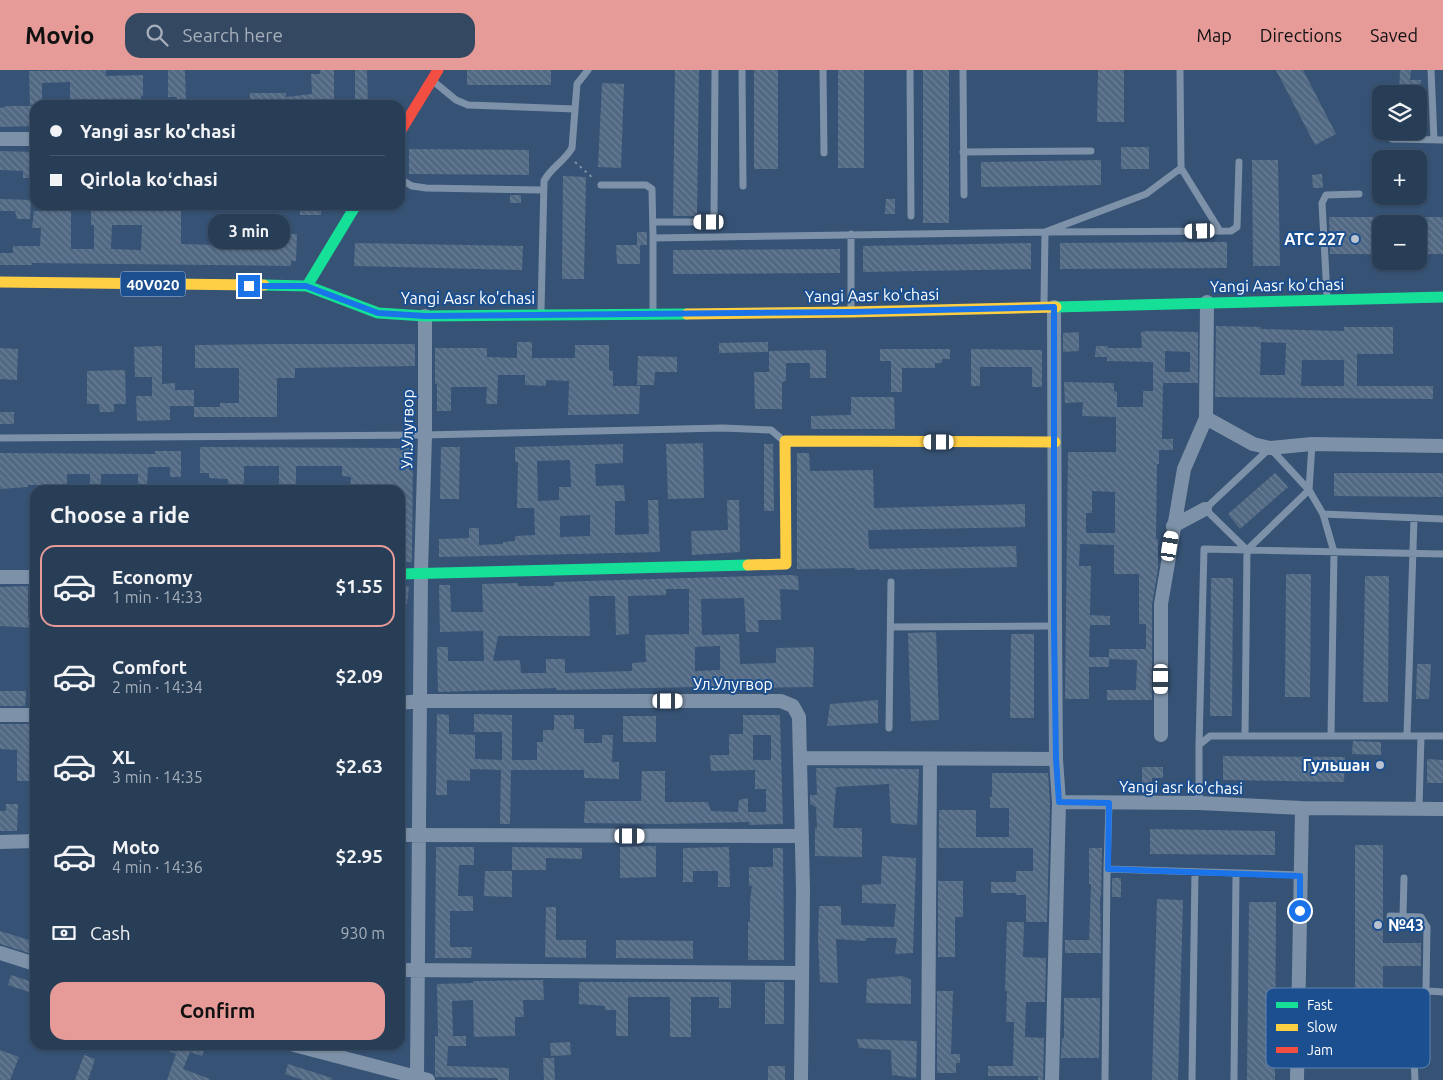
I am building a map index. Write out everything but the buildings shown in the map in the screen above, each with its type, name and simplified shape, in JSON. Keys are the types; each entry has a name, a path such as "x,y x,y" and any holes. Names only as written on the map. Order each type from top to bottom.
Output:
{"main road":[{"path":"405,124 438,70"},
{"path":"306,286 353,210"},
{"name":"40V020","path":"0,282 306,286"},
{"name":"Yangi Aasr ko'chasi","path":"306,286 378,313 425,316 851,312 1443,297"},
{"path":"405,574 786,564 785,441 1055,442"}],"street":[{"path":"0,139 30,139"},
{"path":"1161,735 1161,604 1184,469 1206,418 1207,302"},
{"path":"1049,307 1055,442 1054,626 1056,759 1059,802 1052,1080"},
{"name":"Ул.Улугвор","path":"422,1078 418,970 425,316"},
{"path":"1206,418 1253,444 1270,448 1312,444 1443,446"},
{"path":"1173,526 1206,509"},
{"path":"0,576 30,577"},
{"name":"Ул.Улугвор","path":"405,702 421,700 781,701 793,706 799,717 802,836 801,1080"},
{"path":"0,715 30,715"},
{"path":"800,758 1056,759"},
{"path":"928,1080 930,759"},
{"name":"Yangi asr ko'chasi","path":"1059,802 1199,803 1302,808 1443,809"},
{"path":"1298,988 1302,808"},
{"path":"405,835 802,836"},
{"path":"0,842 30,841"},
{"path":"0,953 30,962"},
{"path":"405,970 802,973"},
{"path":"313,1050 422,1078"}],"lane":[{"path":"541,315 544,181 550,170 568,156 572,148 577,84 588,70"},
{"path":"653,222 709,222 714,218 715,70"},
{"path":"742,70 743,186"},
{"path":"823,70 824,153"},
{"path":"910,70 911,216"},
{"path":"963,70 964,196"},
{"path":"1180,70 1181,168 1220,231"},
{"path":"1431,70 1434,140"},
{"path":"432,80 456,100 468,105 575,109"},
{"path":"1427,140 1443,140"},
{"path":"963,152 1091,151"},
{"path":"653,238 851,234 1231,231 1237,227 1239,162"},
{"path":"1046,232 1146,194 1181,168"},
{"path":"405,182 412,186 426,188 544,190"},
{"path":"601,185 646,185 652,189 653,313"},
{"path":"1327,300 1322,202 1326,196 1359,194"},
{"path":"1046,232 1049,307"},
{"path":"851,234 851,312"},
{"path":"0,438 425,435 723,428 771,430 785,441"},
{"path":"1245,735 1247,550 1309,490 1312,444"},
{"path":"1247,550 1206,509 1270,448 1309,490 1323,514 1334,552 1331,735"},
{"path":"1323,514 1443,519"},
{"path":"1407,736 1414,518"},
{"path":"1199,803 1204,549 1443,554"},
{"path":"888,728 892,582"},
{"path":"891,627 1054,626"},
{"path":"1199,745 1210,736 1443,736"},
{"path":"1419,809 1421,736"},
{"path":"1105,1080 1109,803"},
{"path":"1108,869 1300,876"},
{"path":"1192,1080 1195,872"},
{"path":"1234,1080 1236,873"},
{"path":"1403,916 1404,878"},
{"path":"1390,916 1421,918 1427,927 1426,988"},
{"path":"1430,990 1443,992"}],"path":[{"path":"568,156 601,185"}],"traffic: fast":[{"path":"307,286 353,210"},
{"path":"264,285 307,286 378,313 425,316 687,314"},
{"path":"1056,307 1443,297"},
{"path":"405,574 748,565"}],"traffic: slow":[{"path":"0,282 264,285"},
{"path":"687,314 1056,307"},
{"path":"748,565 786,564 785,441 1055,442"}],"traffic: jam":[{"path":"405,124 438,70"}],"place":[{"name":"АТС 227","path":"1355,239"},
{"name":"Гульшан","path":"1380,765"},
{"name":"№43","path":"1378,925"}],"route":[{"path":"249,286 306,286 378,313 425,316 851,312 1054,307 1054,626 1056,759 1059,802 1109,803 1108,869 1300,876 1300,911"}]}
